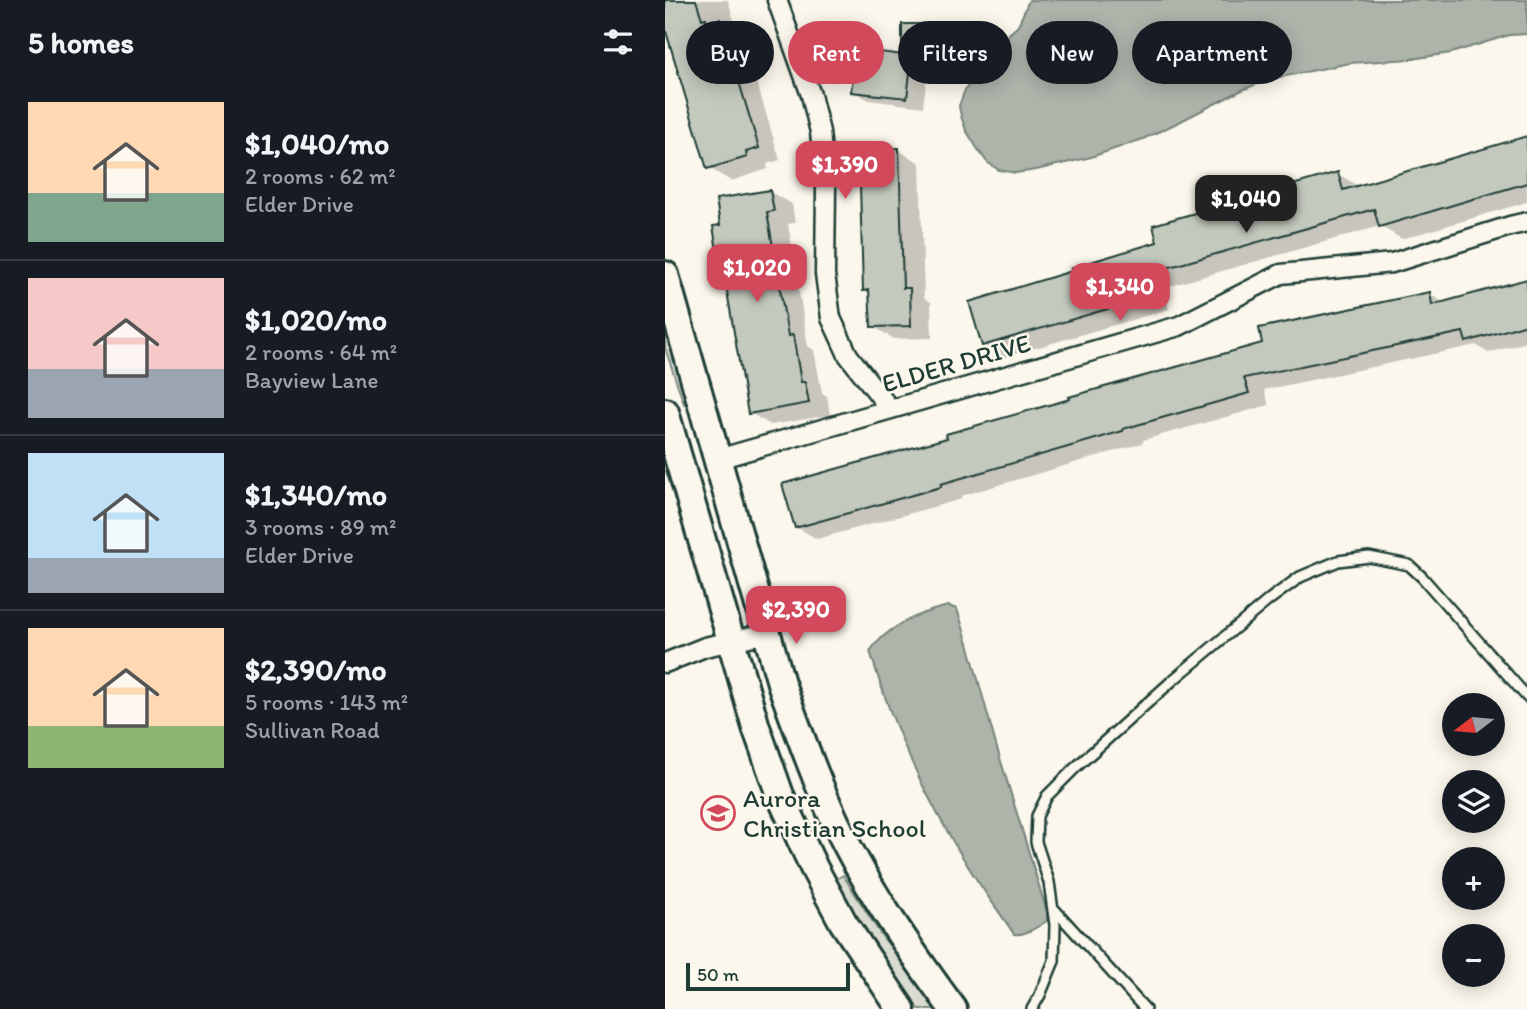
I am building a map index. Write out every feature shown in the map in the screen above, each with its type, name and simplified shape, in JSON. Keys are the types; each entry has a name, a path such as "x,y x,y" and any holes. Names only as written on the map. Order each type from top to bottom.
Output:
{"street":[{"path":"777,0 811,95 820,132 826,189 825,274 831,318 848,355 890,409"},
{"name":"ELDER DRIVE","path":"718,459 1179,326 1280,274 1392,263 1527,222"},
{"path":"665,275 767,633 789,704 830,810 862,871 908,948 953,1009"},
{"path":"665,412 756,727 776,784 814,868 843,922 901,1009"},
{"path":"665,663 705,647 767,633"}],"lane":[{"path":"1032,1009 1054,961 1053,908 1049,882 1036,842 1037,816 1047,796 1173,680 1269,599 1300,577 1338,561 1369,556 1409,565 1527,697"},
{"path":"1053,908 1145,1009"}],"shaded area":[{"path":"1029,0 1527,0 1527,34 1509,35 1451,53 1350,63 1292,75 1292,21 1132,21 1132,84 1257,84 1143,139 1091,157 1016,173 999,170 987,162 966,130 959,106 969,84 1012,84 1012,31 1018,26"},
{"path":"665,310 692,403 684,404 665,348"},
{"path":"948,606 957,609 968,643 1047,912 1047,921 1022,934 1014,934 940,819 889,709 870,651 886,634 905,622"},
{"path":"843,875 881,935 939,1009 918,1009 907,994 874,946 835,880"}],"building":[{"path":"665,0 696,0 702,19 706,18 707,21 686,21 686,84 740,84 759,148 746,152 747,157 707,169 665,28"},
{"path":"884,52 898,54 898,84 909,84 907,98 851,92 852,84 884,84"},
{"path":"1527,136 1527,183 1379,227 1374,209 1142,275 1148,297 982,346 969,302 1157,242 1153,225 1338,172 1343,190"},
{"path":"899,148 903,288 910,288 911,326 871,327 869,290 863,291 859,150"},
{"path":"770,190 774,211 767,212 788,336 793,335 801,382 805,382 809,403 748,414 713,226 720,225 716,199"},
{"path":"1527,279 1527,324 1466,342 1463,332 1244,378 1249,393 941,484 941,487 795,528 782,484 947,438 946,434 1070,399 1069,397 1262,343 1259,328 1430,292 1432,305"}],"place":[{"name":"Aurora Christian School","path":"718,813"}]}
